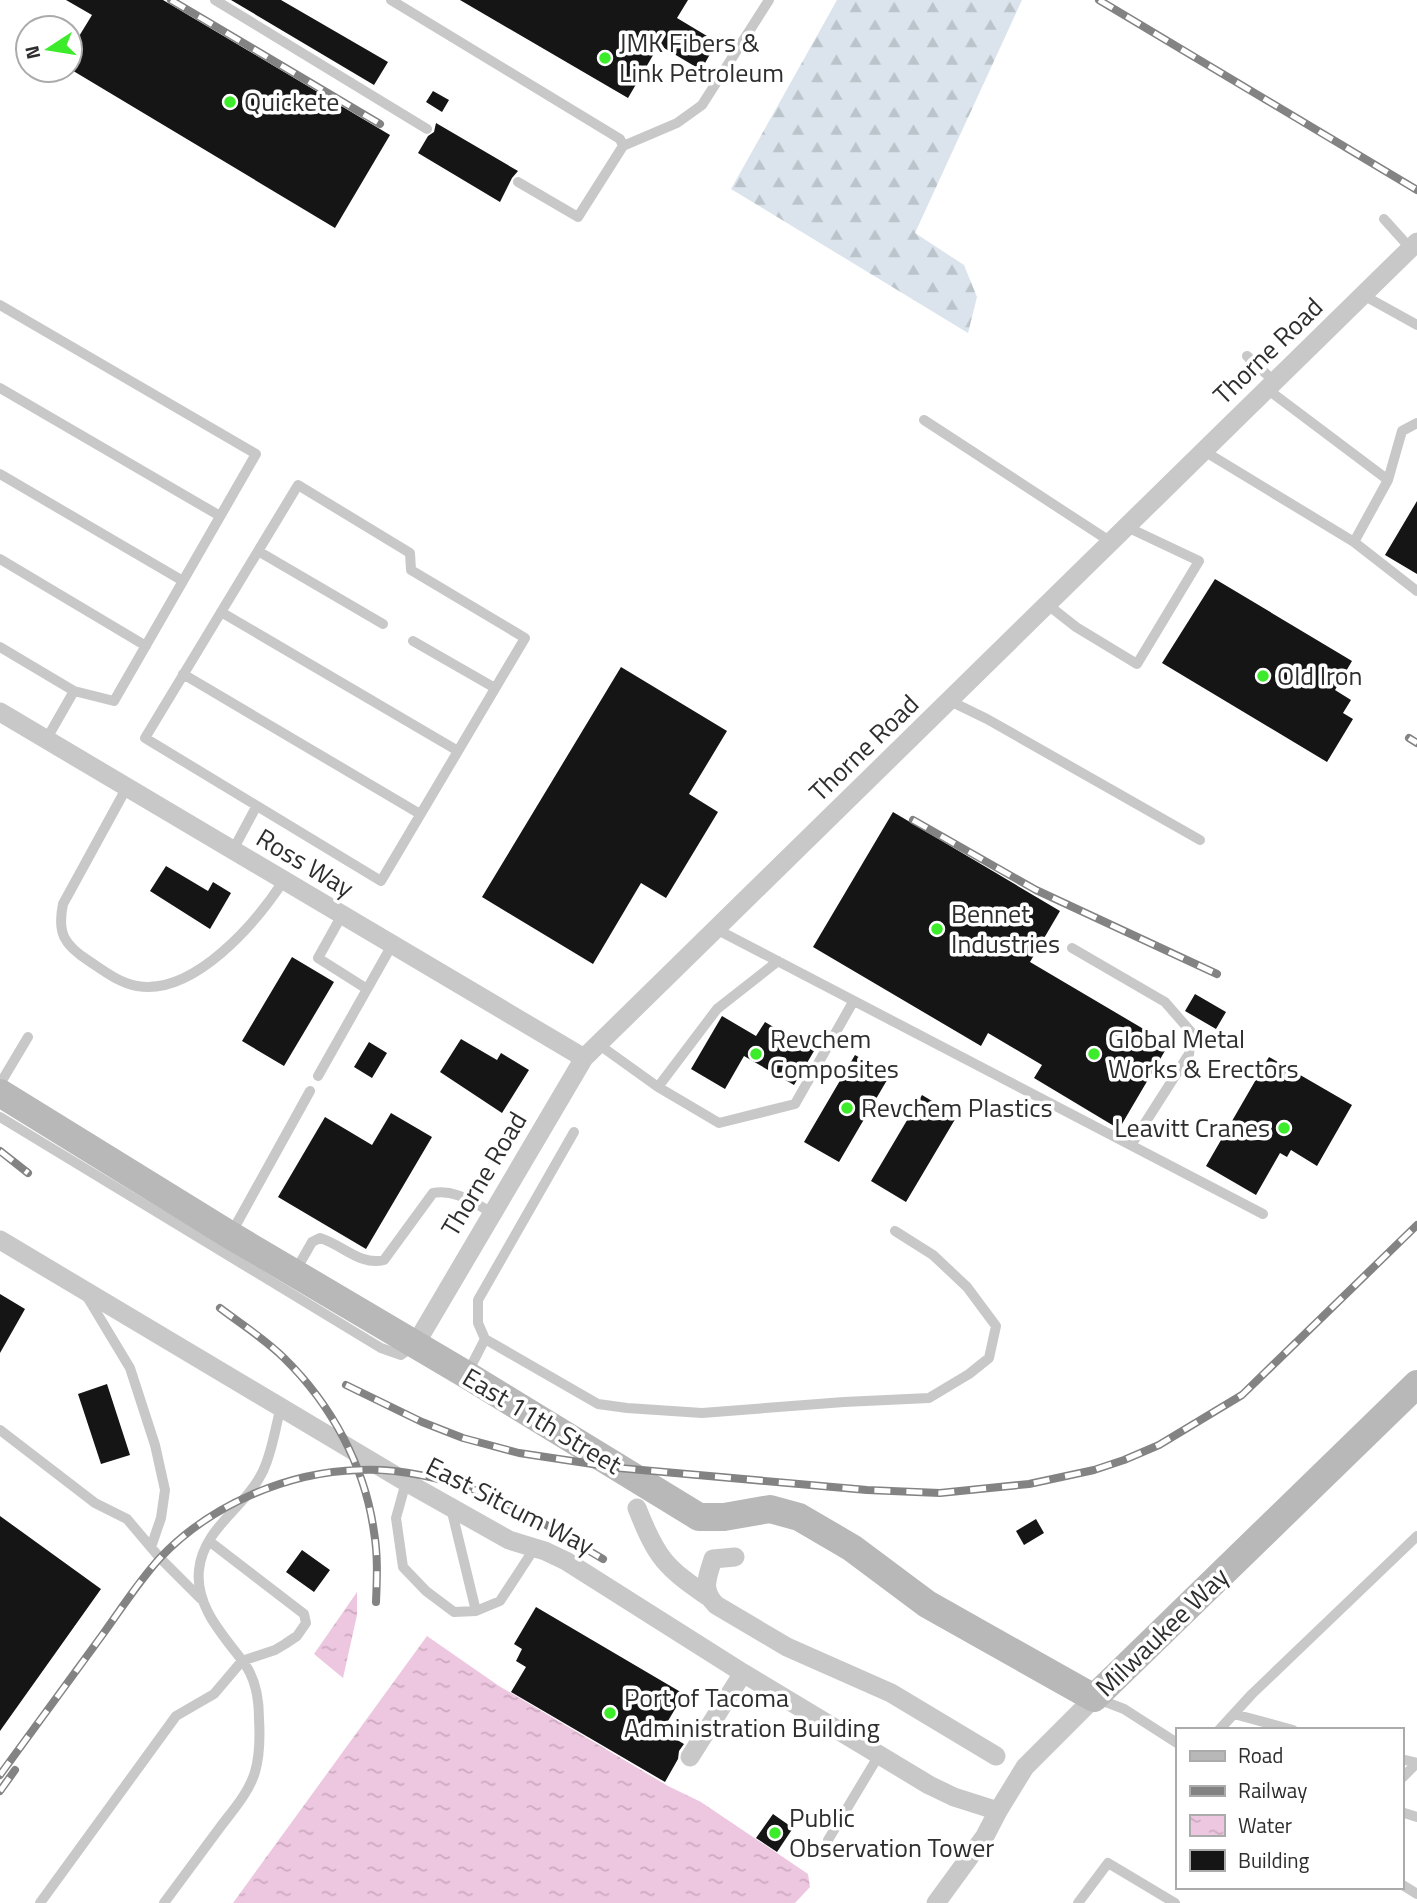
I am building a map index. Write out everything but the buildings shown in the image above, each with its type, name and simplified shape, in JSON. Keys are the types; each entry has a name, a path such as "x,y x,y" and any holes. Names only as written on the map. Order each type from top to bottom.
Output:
{"street":[{"name":"Thorne Road","path":"415,1345 584,1058 1363,295 1415,248"},
{"name":"Ross Way","path":"0,712 584,1058"},
{"name":"East 11th Street","path":"0,1093 230,1235 467,1375 699,1517 724,1517 770,1509 792,1514 812,1523 852,1548 927,1604 1094,1698"},
{"name":"East Sitcum Way","path":"0,1240 406,1482 509,1540 545,1551 566,1561 743,1673 929,1785 954,1797 998,1811"},
{"name":"Milwaukee Way","path":"936,1903 985,1836 1025,1767 1417,1384"},
{"name":"East 11th Street","path":"638,1508 653,1547 674,1574 730,1615 787,1647 891,1693 996,1756"},
{"path":"709,1598 705,1586 713,1559 735,1557"},
{"path":"690,1757 743,1673"}],"lane":[{"path":"215,0 427,129"},
{"path":"391,0 620,139 624,146"},
{"path":"518,182 578,217 624,146 677,124 702,106 769,0"},
{"path":"1384,219 1415,248"},
{"path":"1363,295 1417,324"},
{"path":"0,305 256,454 114,701 74,691 0,647"},
{"path":"1247,356 1271,385 1388,480"},
{"path":"0,388 220,516"},
{"path":"924,420 1111,543"},
{"path":"1354,542 1388,480 1402,431 1417,423"},
{"path":"1204,451 1354,542 1417,591"},
{"path":"0,474 183,581"},
{"path":"298,485 410,553 411,570 525,638 381,881 145,738 258,551 298,485"},
{"path":"1048,605 1076,627 1137,664 1199,561 1127,527"},
{"path":"258,551 383,624"},
{"path":"0,559 146,646"},
{"path":"221,612 458,751"},
{"path":"413,641 495,688"},
{"path":"183,674 420,814"},
{"path":"46,740 74,691"},
{"path":"950,701 987,719 1200,840"},
{"path":"127,787 63,904 59,922 63,938 75,952 121,981 138,986 160,985 185,978 245,931 284,880"},
{"path":"233,850 256,807"},
{"path":"342,915 318,958 367,989"},
{"path":"716,929 1263,1214"},
{"path":"318,1076 393,945"},
{"path":"1072,948 1165,1002 1192,1033 1189,1054 1131,1145"},
{"path":"658,1087 717,1009 778,961"},
{"path":"598,1044 658,1087 719,1123 795,1104 853,1002"},
{"path":"0,1084 28,1037"},
{"path":"230,1235 310,1091"},
{"path":"0,1117 381,1348 401,1355 415,1345"},
{"path":"574,1132 478,1300 478,1323 485,1339 598,1404 702,1413 929,1398 989,1359 996,1326 967,1287 933,1255 895,1231"},
{"path":"293,1273 312,1242 320,1238 364,1260 384,1260 433,1193 445,1191 456,1194 491,1212"},
{"path":"82,1289 130,1368 155,1445 164,1490 161,1518 151,1547"},
{"path":"467,1375 485,1339"},
{"path":"202,1599 198,1574 200,1555 225,1517 262,1474 281,1406"},
{"path":"0,1430 95,1503 127,1519 202,1599 219,1631 242,1661 255,1684 259,1705 260,1740 255,1772 243,1797 164,1903"},
{"path":"406,1482 396,1518 403,1567 426,1591 454,1612 476,1611 500,1601 534,1549"},
{"path":"451,1507 476,1611"},
{"path":"1221,1728 1417,1536"},
{"path":"40,1903 176,1717 214,1694 242,1661 275,1650 297,1636 306,1623 304,1614 209,1541"},
{"path":"1094,1698 1124,1709 1176,1741"},
{"path":"1234,1714 1286,1728"},
{"path":"828,1839 879,1755"},
{"path":"1403,1777 1417,1763"},
{"path":"1078,1903 1108,1863 1175,1903"}],"green space":[{"path":"837,0 1022,0 915,233 964,265 977,297 968,333 731,189"}],"water":[{"path":"357,1592 357,1615 343,1678 314,1654"},
{"path":"427,1636 499,1686 668,1786 701,1802 808,1874 810,1887 795,1903 233,1903"}],"railway":[{"path":"171,0 380,124"},
{"path":"1099,0 1417,190"},
{"path":"1409,738 1417,743"},
{"path":"913,820 1036,890 1217,974"},
{"path":"0,1151 28,1173"},
{"path":"346,1385 422,1422 463,1438 519,1453 619,1468 867,1490 940,1493 1029,1484 1094,1470 1124,1460 1159,1445 1242,1395 1417,1225"},
{"path":"220,1308 284,1358 317,1395 343,1438 363,1483 369,1507 376,1549 376,1602"},
{"path":"0,1775 160,1558 180,1539 226,1507 278,1485 305,1477 359,1470 404,1472 434,1478 478,1491 510,1505 603,1559"},
{"path":"0,1791 15,1770"}],"place":[{"name":"JMK Fibers & Link Petroleum","path":"605,58"},
{"name":"Quickete","path":"230,102"},
{"name":"Old Iron","path":"1263,676"},
{"name":"Bennet Industries","path":"937,929"},
{"name":"Revchem Composites","path":"756,1054"},
{"name":"Global Metal Works & Erectors","path":"1094,1054"},
{"name":"Revchem Plastics","path":"847,1108"},
{"name":"Leavitt Cranes","path":"1284,1128"},
{"name":"Port of Tacoma Administration Building","path":"610,1713"},
{"name":"Public Observation Tower","path":"775,1833"}]}
